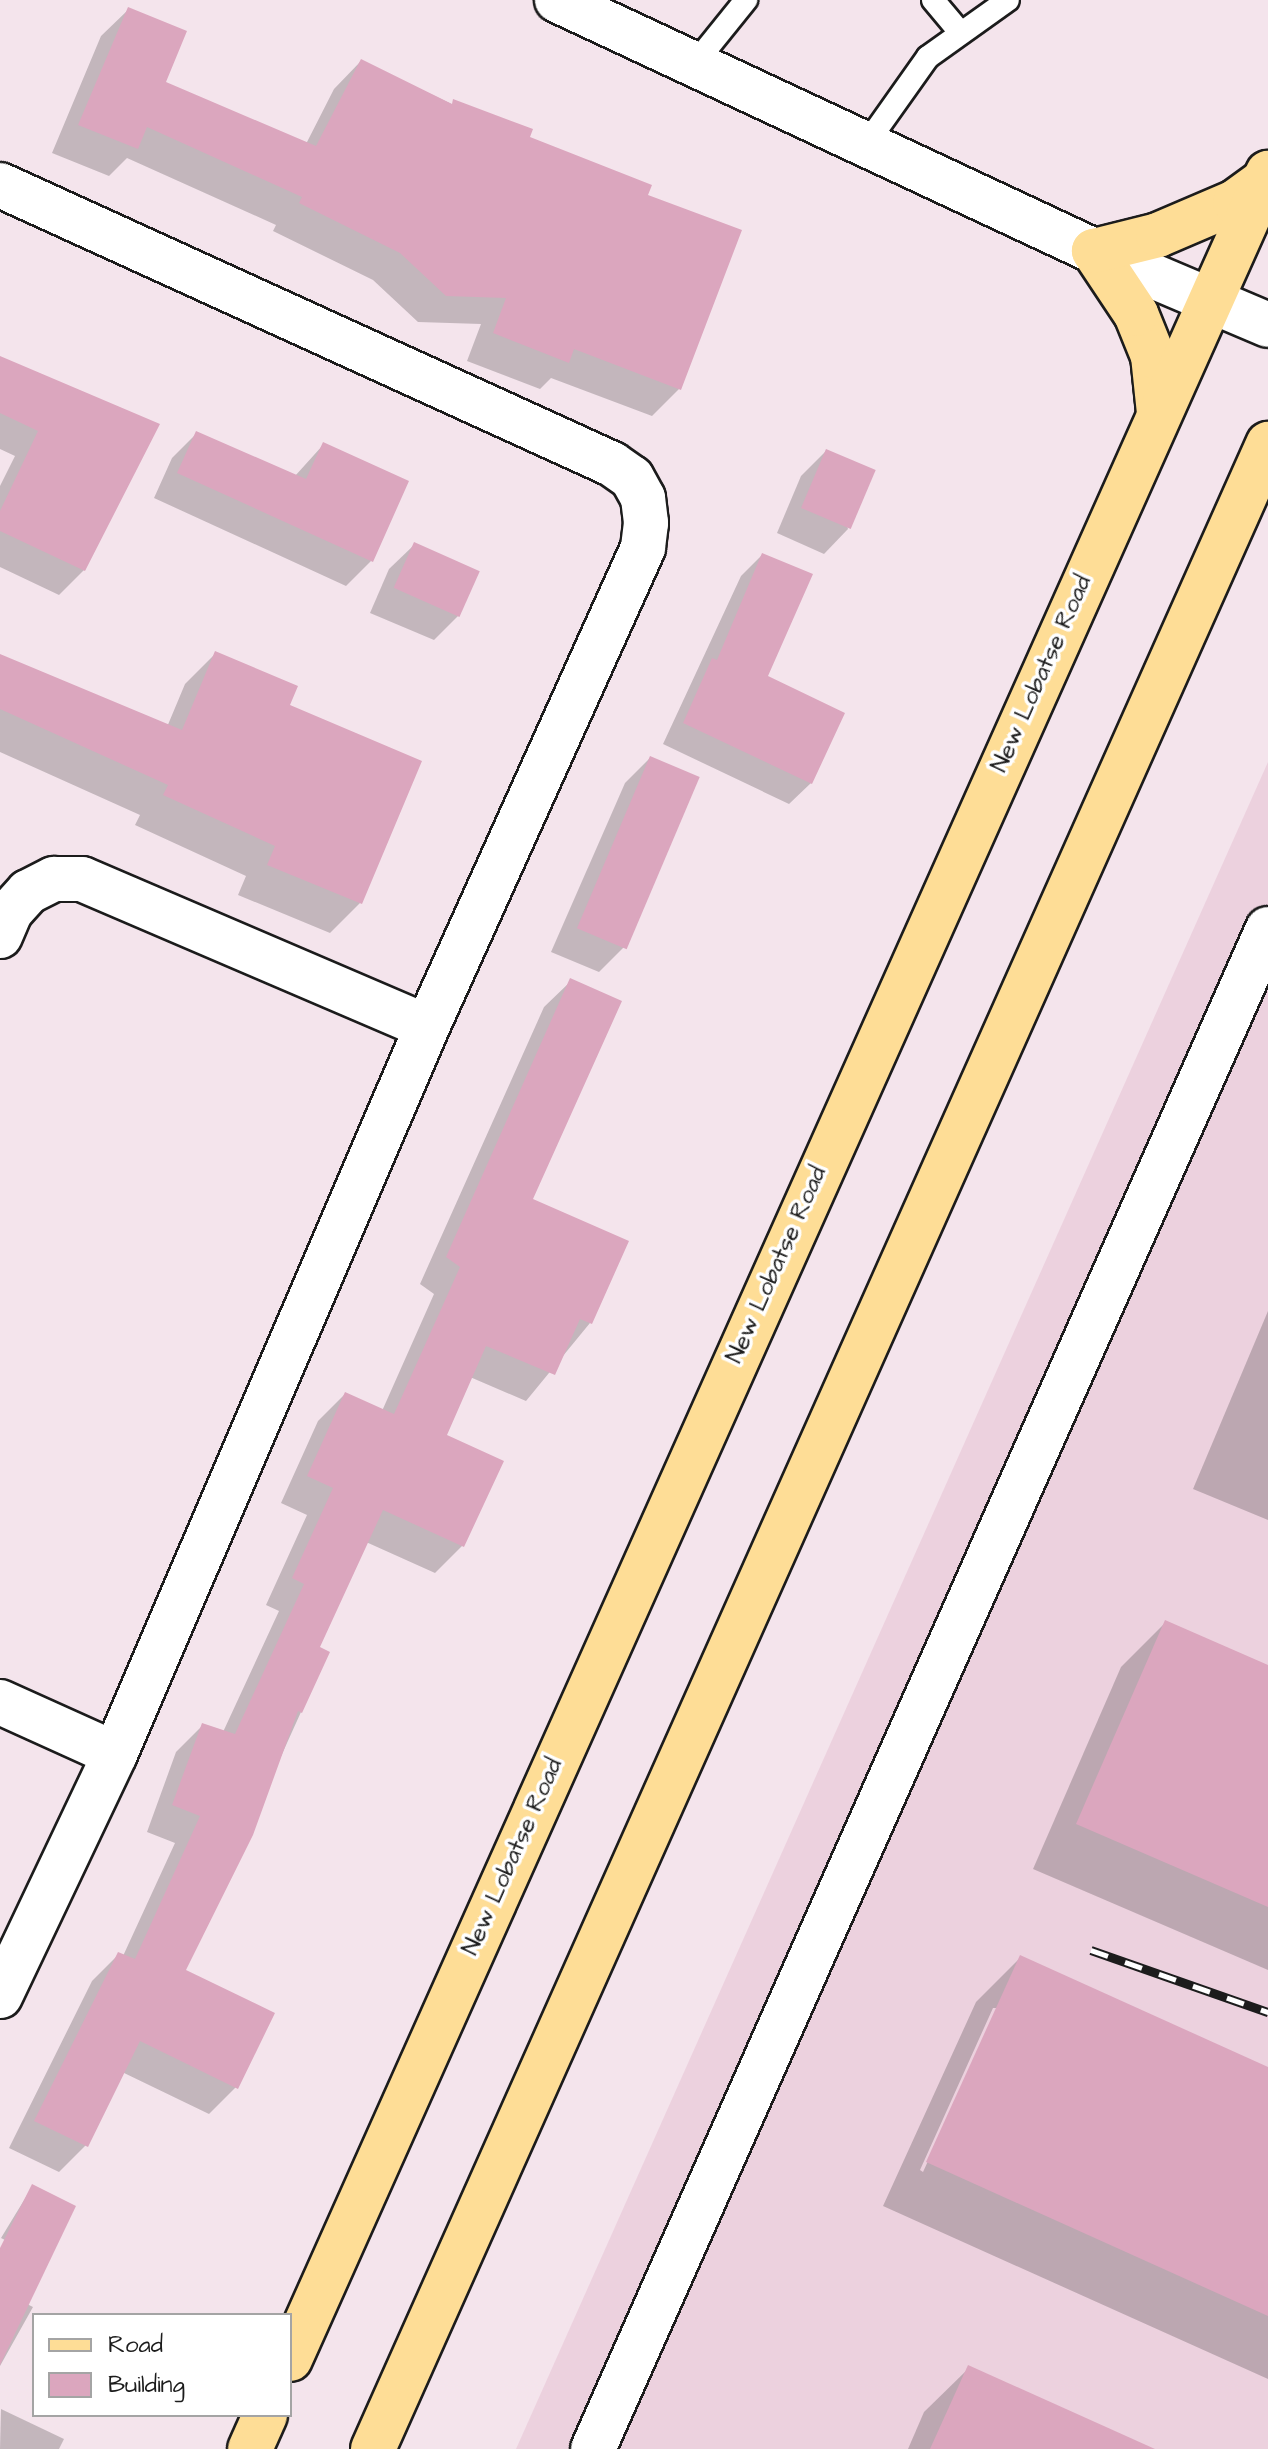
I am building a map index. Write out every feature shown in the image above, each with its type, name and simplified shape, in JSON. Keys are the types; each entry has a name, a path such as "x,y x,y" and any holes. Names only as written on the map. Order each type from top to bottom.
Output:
{"main road":[{"path":"1159,413 1153,356 1136,314 1094,251 1158,235 1235,202 1266,176"},
{"name":"New Lobatse Road","path":"292,2355 1266,176"},
{"path":"373,2449 1268,444"},
{"path":"250,2449 264,2417"}],"street":[{"path":"557,0 696,62 1094,251 1209,303 1268,325"},
{"path":"0,185 612,464 632,478 643,498 643,548 427,1027 115,1754 0,1996"},
{"path":"0,936 10,912 28,892 54,879 82,879 427,1027"},
{"path":"593,2449 1268,929"},
{"path":"0,1702 115,1754"}],"lane":[{"path":"696,62 746,0"},
{"path":"933,0 959,31"},
{"path":"867,143 928,57 959,31 1008,0"}],"shaded area":[{"path":"1268,762 1268,2449 516,2449"}],"building":[{"path":"128,7 187,31 166,82 316,146 361,59 452,104 453,99 533,129 530,137 652,185 648,195 742,230 681,390 574,349 569,363 493,333 506,298 446,296 400,253 299,203 302,197 147,127 138,149 78,125"},
{"path":"0,356 160,424 85,571 0,531 0,511 38,431 0,413"},
{"path":"196,431 306,479 323,442 409,481 373,562 177,473"},
{"path":"826,449 876,470 851,529 801,508"},
{"path":"414,542 480,571 459,617 394,588"},
{"path":"762,553 813,574 768,676 845,713 812,784 683,723 712,658 717,660"},
{"path":"215,651 298,686 290,705 422,761 362,904 267,865 275,846 163,795 168,785 0,709 0,654 182,730"},
{"path":"650,756 700,777 627,949 577,928"},
{"path":"570,978 622,1001 533,1199 629,1241 592,1324 580,1319 555,1375 486,1346 447,1435 504,1461 464,1547 383,1510 320,1647 330,1652 302,1713 298,1711 253,1835 186,1970 275,2013 238,2089 140,2041 88,2147 34,2121 118,1952 135,1959 200,1816 172,1805 202,1723 235,1734 304,1584 292,1578 333,1488 307,1476 345,1392 394,1414 460,1267 446,1257"},
{"path":"1165,1620 1268,1665 1268,1907 1076,1824"},
{"path":"1020,1955 1268,2067 1268,2316 926,2162"},
{"path":"32,2184 76,2206 0,2365 0,2248"},
{"path":"968,2365 1155,2449 930,2449"}],"railway":[{"path":"1091,1950 1268,2012"}]}
